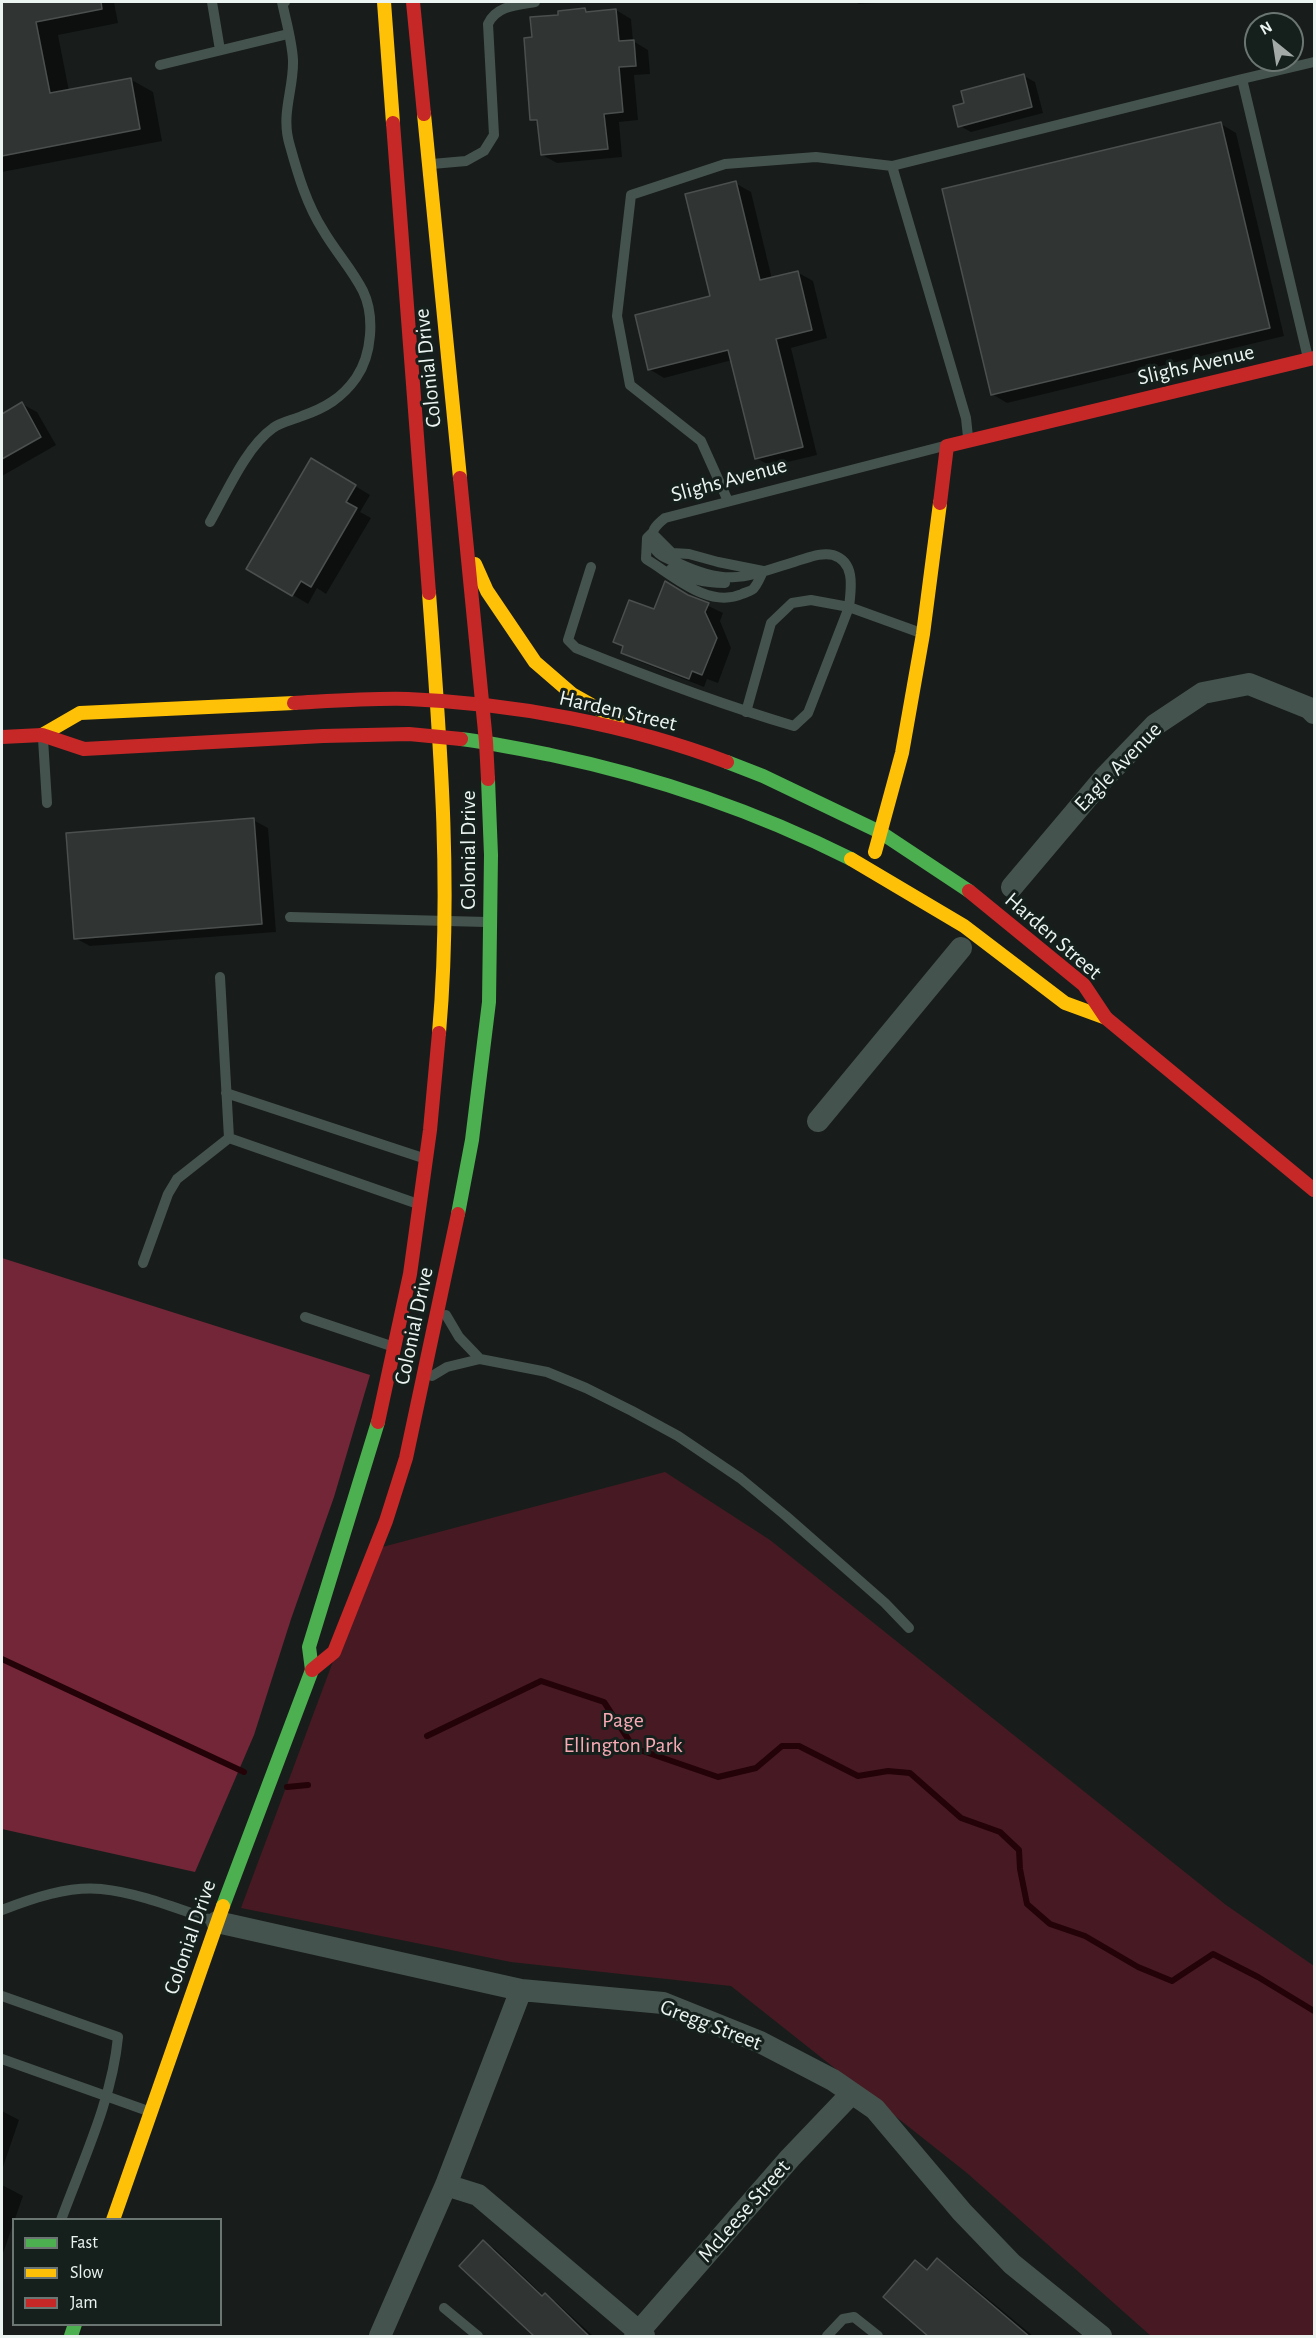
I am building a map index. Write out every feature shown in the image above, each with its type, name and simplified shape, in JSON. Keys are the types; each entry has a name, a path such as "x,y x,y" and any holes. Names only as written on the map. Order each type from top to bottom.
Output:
{"main road":[{"name":"Colonial Drive","path":"114,2218 217,1922 312,1670 309,1647 379,1419 410,1274 426,1159 443,985 446,871 438,700 384,2"},
{"name":"Colonial Drive","path":"312,1670 334,1652 386,1521 406,1458 441,1303 472,1140 489,1002 491,855 486,742 413,2"},
{"name":"Slighs Avenue","path":"947,446 1311,358"},
{"path":"870,868 902,753 923,634 947,446"},
{"path":"467,548 487,591 535,662 572,694 648,737"},
{"name":"Harden Street","path":"42,735 80,713 327,700 407,699 482,705 579,721 648,737 705,754 763,776 880,832 972,893 1083,986 1106,1018 1314,1190"},
{"name":"Harden Street","path":"2,737 42,735 84,749 323,736 409,734 486,742 608,767 741,808 870,868 964,926 1065,1002 1106,1018"}],"street":[{"name":"Eagle Avenue","path":"1012,886 1104,778 1155,725 1203,693 1249,684 1314,712"},
{"path":"818,1120 958,952"},
{"name":"Gregg Street","path":"217,1922 521,1990 663,2003 760,2042 833,2080 875,2109 962,2212 1012,2264 1101,2337"},
{"path":"380,2337 446,2185 521,1990"},
{"name":"McLeese Street","path":"639,2335 790,2158 852,2093"},
{"path":"446,2185 478,2195 639,2335"}],"lane":[{"path":"212,2 220,51"},
{"path":"210,522 247,459 264,436 274,428 317,411 339,399 358,375 369,344 368,305 364,292 322,230 312,209 289,143 286,109 293,61 282,2 285,2"},
{"path":"429,164 466,161 484,151 494,135 488,24 492,16 500,10 535,2"},
{"path":"160,65 288,34"},
{"path":"728,501 701,441 630,385 616,316 631,195 725,164 816,157 892,166 1314,62"},
{"path":"1242,79 1311,358"},
{"path":"892,166 966,418 968,440"},
{"name":"Slighs Avenue","path":"652,539 656,525 665,518 947,446"},
{"path":"647,538 672,553 689,554 763,571 753,589 732,599 706,594 678,581 646,559 647,538"},
{"path":"591,567 568,640 576,648 693,694 794,726 808,713 849,607 850,574 843,562 834,556 811,557 763,571 724,579 696,572 660,555 652,539"},
{"path":"746,712 771,623 792,603 811,600 849,607 923,634"},
{"path":"42,735 47,802"},
{"path":"290,917 489,922"},
{"path":"220,977 229,1138"},
{"path":"226,1093 426,1159"},
{"path":"229,1138 420,1204"},
{"path":"143,1263 168,1194 177,1179 229,1138"},
{"path":"441,1303 459,1337 480,1359"},
{"path":"305,1317 394,1347"},
{"path":"424,1381 447,1367 480,1359 547,1372 586,1388 678,1436 740,1478 885,1603 909,1628"},
{"path":"2,1910 58,1892 100,1889 154,1902 217,1922"},
{"path":"2,1996 118,2037 116,2061 106,2097 62,2218"},
{"path":"2,2059 151,2112"},
{"path":"444,2308 478,2337"},
{"path":"827,2337 843,2319 854,2317 878,2337"}],"green space":[{"name":"Page Ellington Park","path":"665,1472 770,1540 1226,1905 1314,1966 1314,2336 1151,2336 967,2173 731,1986 511,1962 241,1908 375,1549"}],"shaded area":[{"path":"2,1258 370,1375 334,1497 291,1619 254,1735 195,1872 2,1829"}],"building":[{"path":"2,2 101,2 102,9 36,22 50,93 131,78 140,129 2,156"},
{"path":"585,8 586,12 616,9 619,41 634,40 636,66 619,67 623,112 604,114 608,149 541,155 537,120 530,120 524,38 532,37 530,17 558,15 558,11"},
{"path":"1024,74 1032,107 958,127 953,106 964,103 961,91"},
{"path":"1221,122 1270,328 991,395 942,189"},
{"path":"736,181 760,280 798,271 812,330 776,339 803,447 755,459 728,350 648,370 635,315 710,296 685,194"},
{"path":"22,402 41,437 2,459 2,414"},
{"path":"311,458 356,485 346,502 357,508 311,587 301,581 292,596 246,569"},
{"path":"665,581 688,595 709,603 705,612 717,638 702,675 692,671 689,679 621,653 623,646 613,642 629,600 654,609"},
{"path":"254,818 262,924 74,939 66,833"},
{"path":"483,2240 542,2296 545,2293 590,2337 535,2337 459,2266"},
{"path":"937,2258 1030,2337 929,2337 883,2297 915,2260 927,2270"}],"waterway":[{"path":"2,1659 244,1772"},
{"path":"427,1736 541,1681 604,1702 634,1748 718,1777 756,1768 782,1746 799,1746 858,1776 888,1771 910,1773 961,1818 1000,1832 1019,1850 1027,1904 1050,1924 1085,1936 1138,1967 1172,1981 1213,1954 1258,1977 1314,2011"},
{"path":"287,1787 308,1785"}],"traffic: fast":[{"path":"461,739 551,755 667,785 742,811 851,859"},
{"path":"727,762 763,776 880,832 969,891"},
{"path":"458,1214 472,1140 489,1002 491,855 488,779"},
{"path":"223,1906 312,1670 309,1647 378,1422"},
{"path":"71,2336 74,2326"}],"traffic: slow":[{"path":"384,2 393,123"},
{"path":"424,114 460,478"},
{"path":"875,852 902,753 923,634 940,503"},
{"path":"475,564 487,591 535,662 572,694 618,720"},
{"path":"429,593 443,813 444,923 439,1033"},
{"path":"42,735 80,713 294,703"},
{"path":"851,859 964,926 1065,1003 1106,1018"},
{"path":"114,2218 223,1906"}],"traffic: jam":[{"path":"413,2 424,114"},
{"path":"393,123 429,593"},
{"path":"940,503 947,446 1314,358"},
{"path":"460,478 488,779"},
{"path":"294,703 408,699 488,705 611,727 651,737 727,762"},
{"path":"2,737 42,735 84,749 323,736 409,734 461,739"},
{"path":"969,891 1084,985 1106,1018 1314,1190"},
{"path":"378,1422 410,1274 430,1130 439,1033"},
{"path":"312,1670 334,1652 386,1521 406,1458 458,1214"}]}
